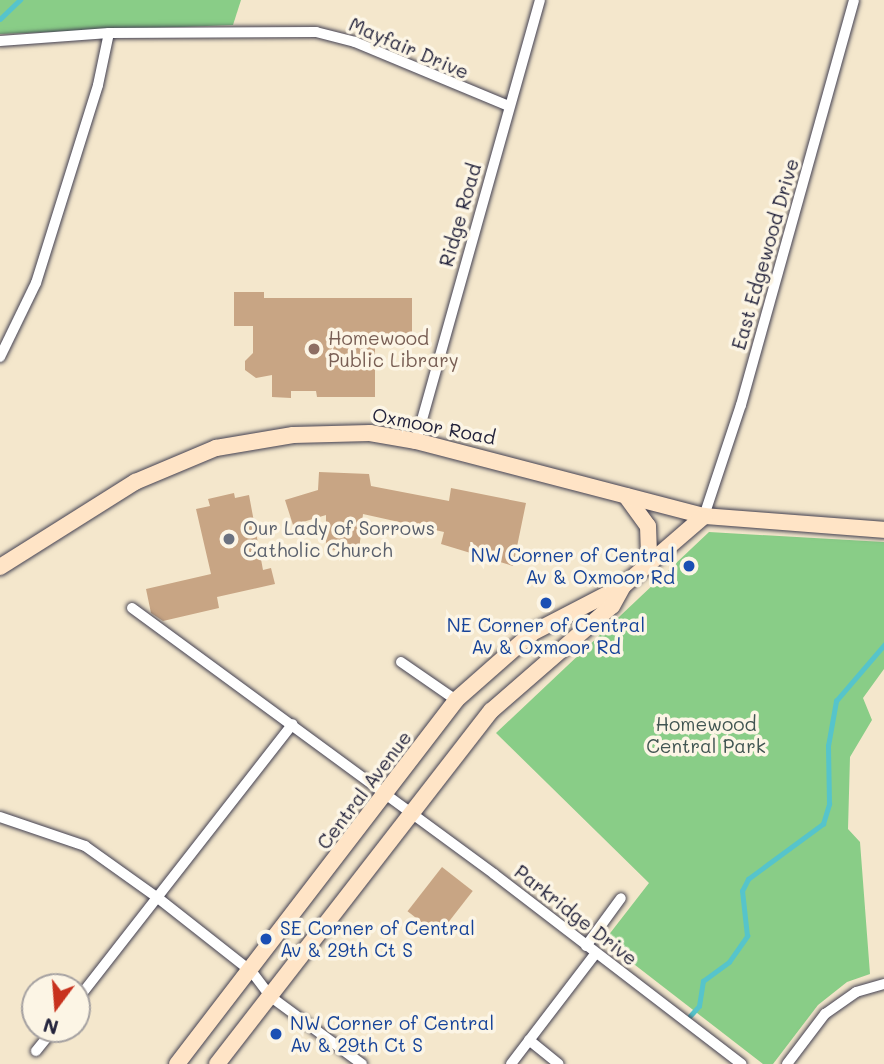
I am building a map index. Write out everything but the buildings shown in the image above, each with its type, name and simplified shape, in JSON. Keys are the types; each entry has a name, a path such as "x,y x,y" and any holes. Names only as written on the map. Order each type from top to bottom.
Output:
{"main road":[{"name":"Oxmoor Road","path":"0,567 135,482 216,448 293,435 370,433 416,441 704,516 884,530"},
{"path":"624,495 648,526 649,564"},
{"name":"Central Avenue","path":"177,1064 252,972 456,701 532,633 623,586 704,516"},
{"name":"Central Avenue","path":"217,1064 491,711 612,606 623,586"}],"street":[{"name":"Ridge Road","path":"416,441 540,0"},
{"name":"East Edgewood Drive","path":"704,516 741,404 854,0"},
{"name":"Mayfair Drive","path":"0,41 109,33 316,32 355,42 509,106"},
{"path":"0,358 36,283 98,85 109,33"},
{"name":"Parkridge Drive","path":"132,608 293,724 742,1064"},
{"path":"401,662 456,701"},
{"path":"91,982 293,724"},
{"path":"0,817 85,846 158,898 252,972 271,997 362,1064"},
{"path":"511,1064 591,950 621,898"},
{"path":"787,1064 825,1014 856,992 884,984"},
{"path":"529,1040 559,1064"},
{"path":"36,1051 43,1043"}],"green space":[{"path":"0,0 241,0 233,25 0,34"},
{"name":"Homewood Central Park","path":"709,532 884,542 884,669 863,698 872,720 850,757 848,829 860,842 870,974 847,982 818,1005 773,1064 763,1064 604,941 649,883 496,733"}],"waterway":[{"path":"0,19 20,0"},
{"path":"690,1016 699,1006 703,981 729,962 747,936 742,891 748,879 823,824 829,804 828,746 836,701 884,645"}],"place":[{"name":"Homewood Public Library","path":"314,349"},
{"name":"Our Lady of Sorrows Catholic Church","path":"229,539"},
{"name":"NW Corner of Central Av & Oxmoor Rd","path":"689,566"},
{"name":"NE Corner of Central Av & Oxmoor Rd","path":"546,603"},
{"name":"SE Corner of Central Av & 29th Ct S","path":"266,939"},
{"name":"NW Corner of Central Av & 29th Ct S","path":"276,1034"}]}
